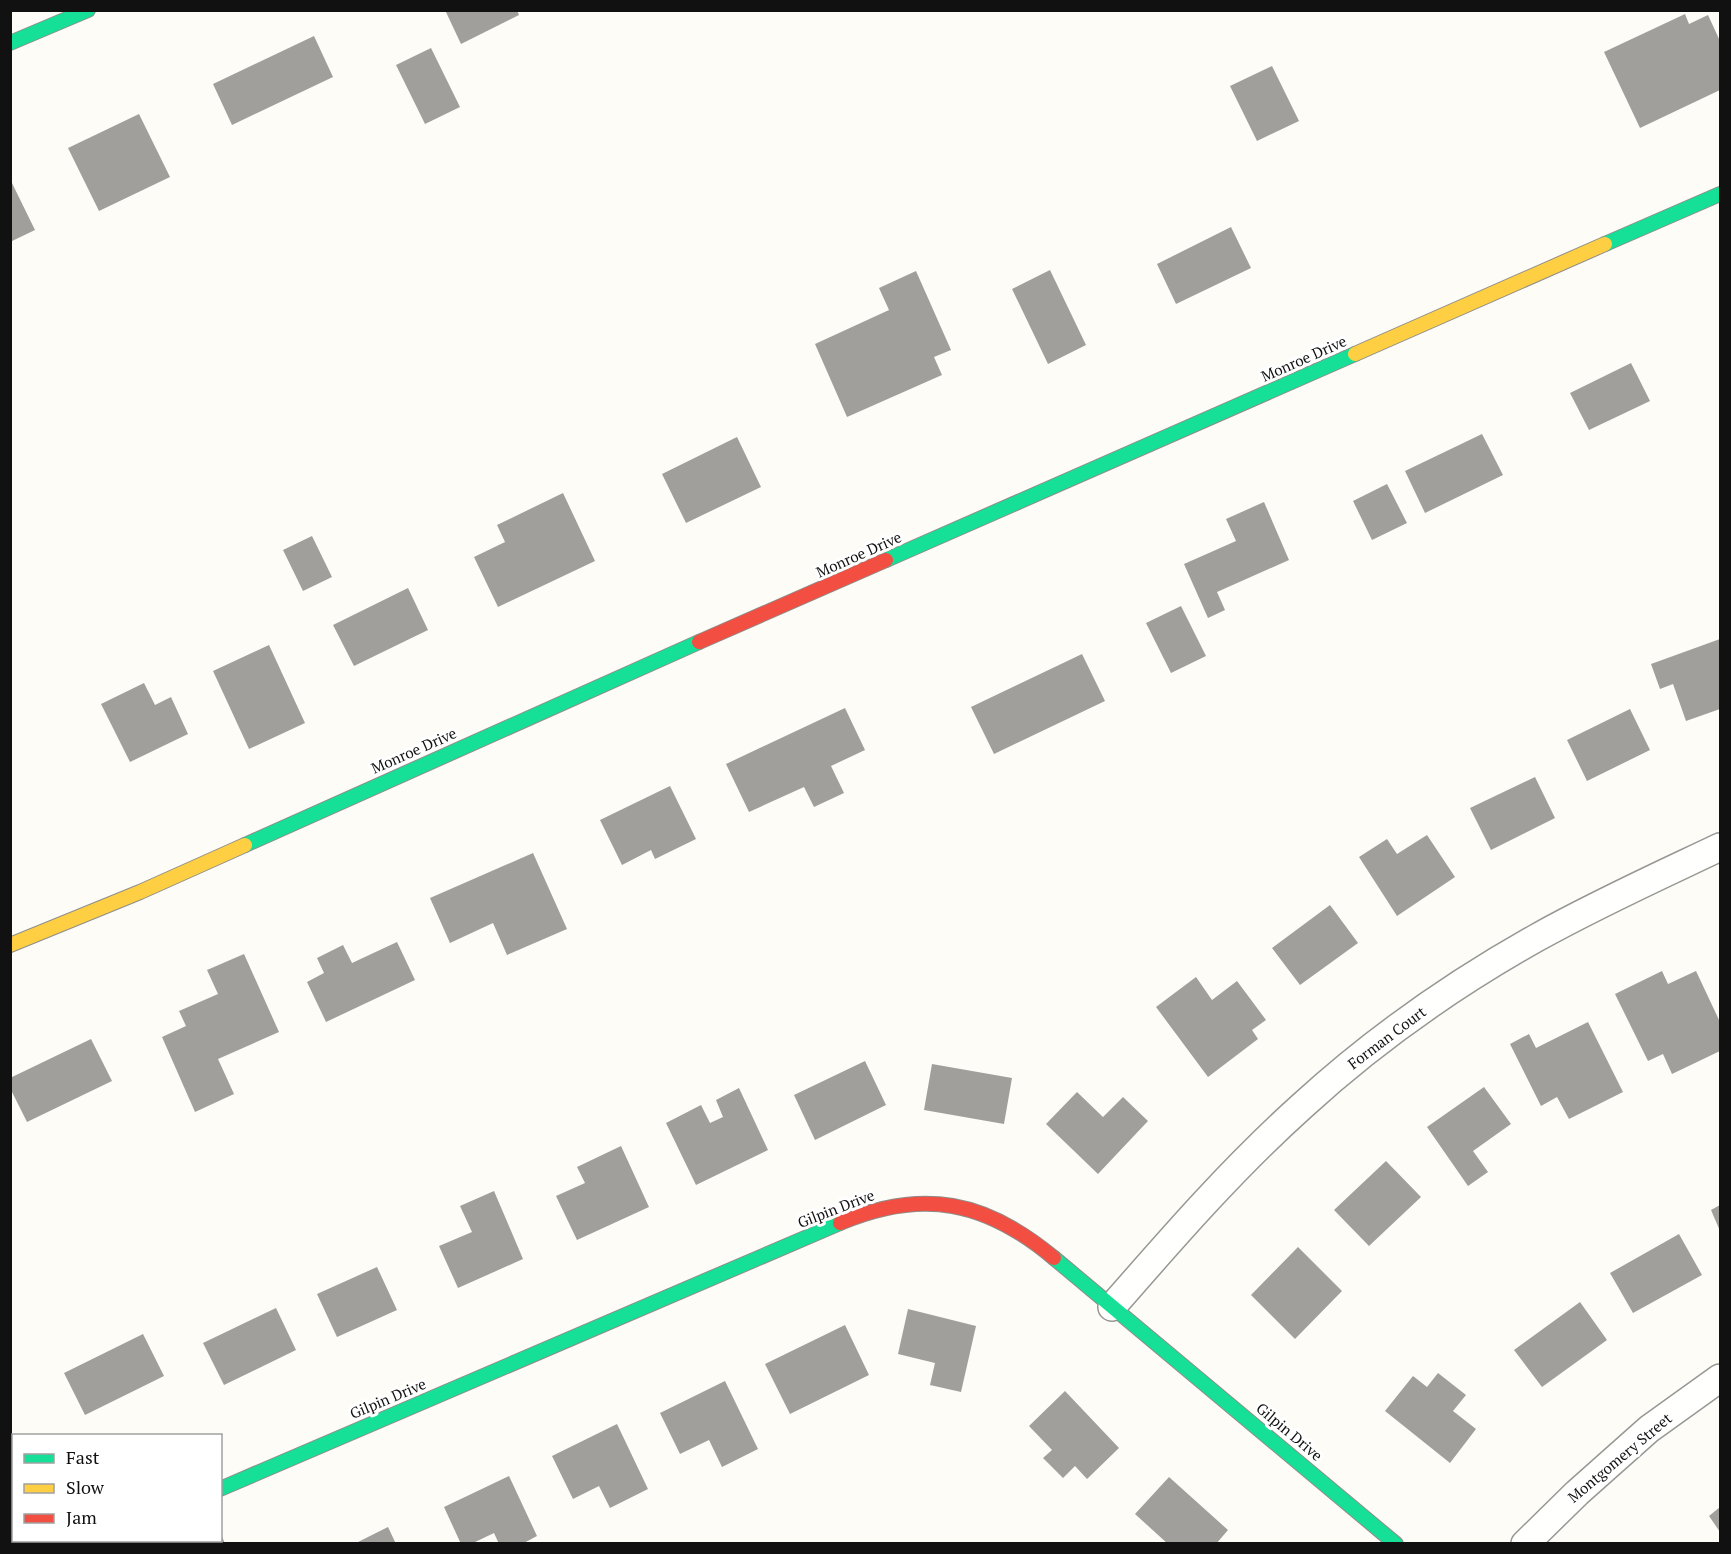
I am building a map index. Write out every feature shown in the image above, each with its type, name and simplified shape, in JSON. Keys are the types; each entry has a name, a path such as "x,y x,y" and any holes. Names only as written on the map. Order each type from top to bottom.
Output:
{"street":[{"path":"10,43 88,10"},
{"name":"Monroe Drive","path":"10,945 140,892 531,717 1720,194"},
{"name":"Forman Court","path":"1112,1307 1249,1155 1354,1062 1439,998 1536,938 1592,908 1720,847"},
{"name":"Gilpin Drive","path":"222,1488 854,1217 892,1206 924,1203 960,1207 993,1217 1030,1239 1396,1544"},
{"name":"Montgomery Street","path":"1525,1544 1577,1493 1649,1430 1720,1378"}],"building":[{"path":"445,10 517,10 519,15 461,44"},
{"path":"1685,14 1689,24 1708,15 1720,41 1720,90 1640,128 1604,52"},
{"path":"314,36 333,77 232,125 213,84"},
{"path":"431,48 460,107 425,124 396,65"},
{"path":"1272,66 1299,121 1257,141 1230,86"},
{"path":"139,114 170,177 99,211 68,148"},
{"path":"10,179 35,230 10,242"},
{"path":"1231,227 1251,268 1176,304 1157,264"},
{"path":"1050,270 1086,345 1048,364 1012,289"},
{"path":"916,271 951,350 934,357 942,375 847,417 815,344 889,310 879,288"},
{"path":"1631,363 1650,401 1589,430 1570,393"},
{"path":"1482,434 1503,475 1425,513 1405,471"},
{"path":"737,437 761,487 686,523 662,474"},
{"path":"1387,484 1407,523 1372,540 1353,501"},
{"path":"563,493 595,561 498,607 474,557 505,542 497,525"},
{"path":"1264,502 1289,560 1217,592 1225,610 1208,618 1184,564 1236,541 1226,519"},
{"path":"312,536 332,577 303,591 283,550"},
{"path":"408,588 428,630 354,666 333,625"},
{"path":"1181,606 1206,656 1171,673 1146,623"},
{"path":"1720,639 1720,709 1686,721 1673,684 1660,689 1651,664"},
{"path":"269,645 305,723 249,749 213,671"},
{"path":"1082,654 1105,701 994,754 971,707"},
{"path":"144,683 155,705 171,697 188,734 130,762 101,704"},
{"path":"845,708 865,750 831,766 844,793 814,807 804,787 749,812 726,764"},
{"path":"1630,709 1650,750 1587,781 1567,740"},
{"path":"1535,777 1555,818 1491,850 1470,808"},
{"path":"670,786 696,839 655,859 651,850 622,865 600,820"},
{"path":"1427,835 1455,877 1397,916 1359,857 1387,839 1397,854"},
{"path":"533,853 567,929 507,955 493,923 450,943 430,898"},
{"path":"1330,905 1358,943 1300,985 1272,948"},
{"path":"397,942 415,980 326,1022 307,982 324,973 317,958 343,945 352,963"},
{"path":"244,954 279,1032 218,1059 234,1094 195,1112 162,1037 186,1026 179,1011 218,994 207,970"},
{"path":"1662,971 1668,984 1696,971 1720,1022 1720,1051 1672,1074 1663,1054 1648,1061 1615,994"},
{"path":"1196,977 1212,1000 1237,981 1266,1020 1252,1030 1258,1039 1208,1077 1156,1007"},
{"path":"1588,1022 1623,1092 1569,1119 1557,1097 1541,1106 1510,1044 1529,1034 1536,1048"},
{"path":"91,1039 112,1081 27,1122 10,1088 10,1078"},
{"path":"865,1061 886,1105 815,1140 794,1095"},
{"path":"932,1064 1012,1078 1004,1124 924,1110"},
{"path":"1484,1087 1511,1124 1473,1151 1488,1172 1468,1186 1427,1127"},
{"path":"739,1088 768,1150 696,1185 666,1123 701,1105 710,1123 723,1117 716,1100"},
{"path":"1077,1092 1103,1117 1123,1097 1148,1121 1098,1174 1046,1124"},
{"path":"621,1146 649,1207 577,1240 556,1196 585,1183 577,1167"},
{"path":"1386,1161 1421,1197 1369,1246 1334,1210"},
{"path":"494,1191 523,1259 458,1288 439,1246 472,1232 460,1206"},
{"path":"1720,1205 1720,1231 1711,1210"},
{"path":"1679,1234 1702,1275 1633,1313 1610,1273"},
{"path":"1298,1247 1342,1291 1295,1339 1251,1295"},
{"path":"377,1267 397,1310 337,1337 317,1294"},
{"path":"1580,1302 1607,1340 1542,1387 1514,1350"},
{"path":"276,1308 296,1350 224,1385 203,1343"},
{"path":"908,1309 976,1326 961,1392 930,1385 935,1363 898,1354"},
{"path":"845,1325 869,1375 790,1414 765,1364"},
{"path":"143,1334 164,1376 85,1415 64,1373"},
{"path":"1438,1373 1466,1395 1453,1411 1476,1429 1450,1463 1385,1411 1413,1376 1427,1387"},
{"path":"725,1381 758,1449 722,1467 709,1440 680,1454 660,1413"},
{"path":"1065,1391 1119,1448 1087,1479 1075,1466 1063,1478 1043,1458 1052,1450 1029,1426"},
{"path":"617,1424 648,1489 610,1508 599,1486 573,1499 552,1456"},
{"path":"509,1476 537,1536 522,1544 499,1544 494,1533 471,1544 461,1544 444,1507"},
{"path":"1169,1477 1228,1530 1216,1544 1168,1544 1135,1514"},
{"path":"12,1491 12,1530 10,1530"},
{"path":"1720,1507 1720,1532 1709,1516"},
{"path":"388,1527 396,1544 354,1544"}],"traffic: fast":[{"path":"10,43 88,10"},
{"path":"1605,244 1720,194"},
{"path":"886,560 1355,354"},
{"path":"245,845 699,642"},
{"path":"222,1488 840,1223"},
{"path":"1054,1258 1396,1544"}],"traffic: slow":[{"path":"1355,354 1605,244"},
{"path":"10,945 140,892 245,845"}],"traffic: jam":[{"path":"699,642 886,560"},
{"path":"840,1223 870,1212 899,1206 926,1204 953,1206 1004,1224 1054,1258"}]}
